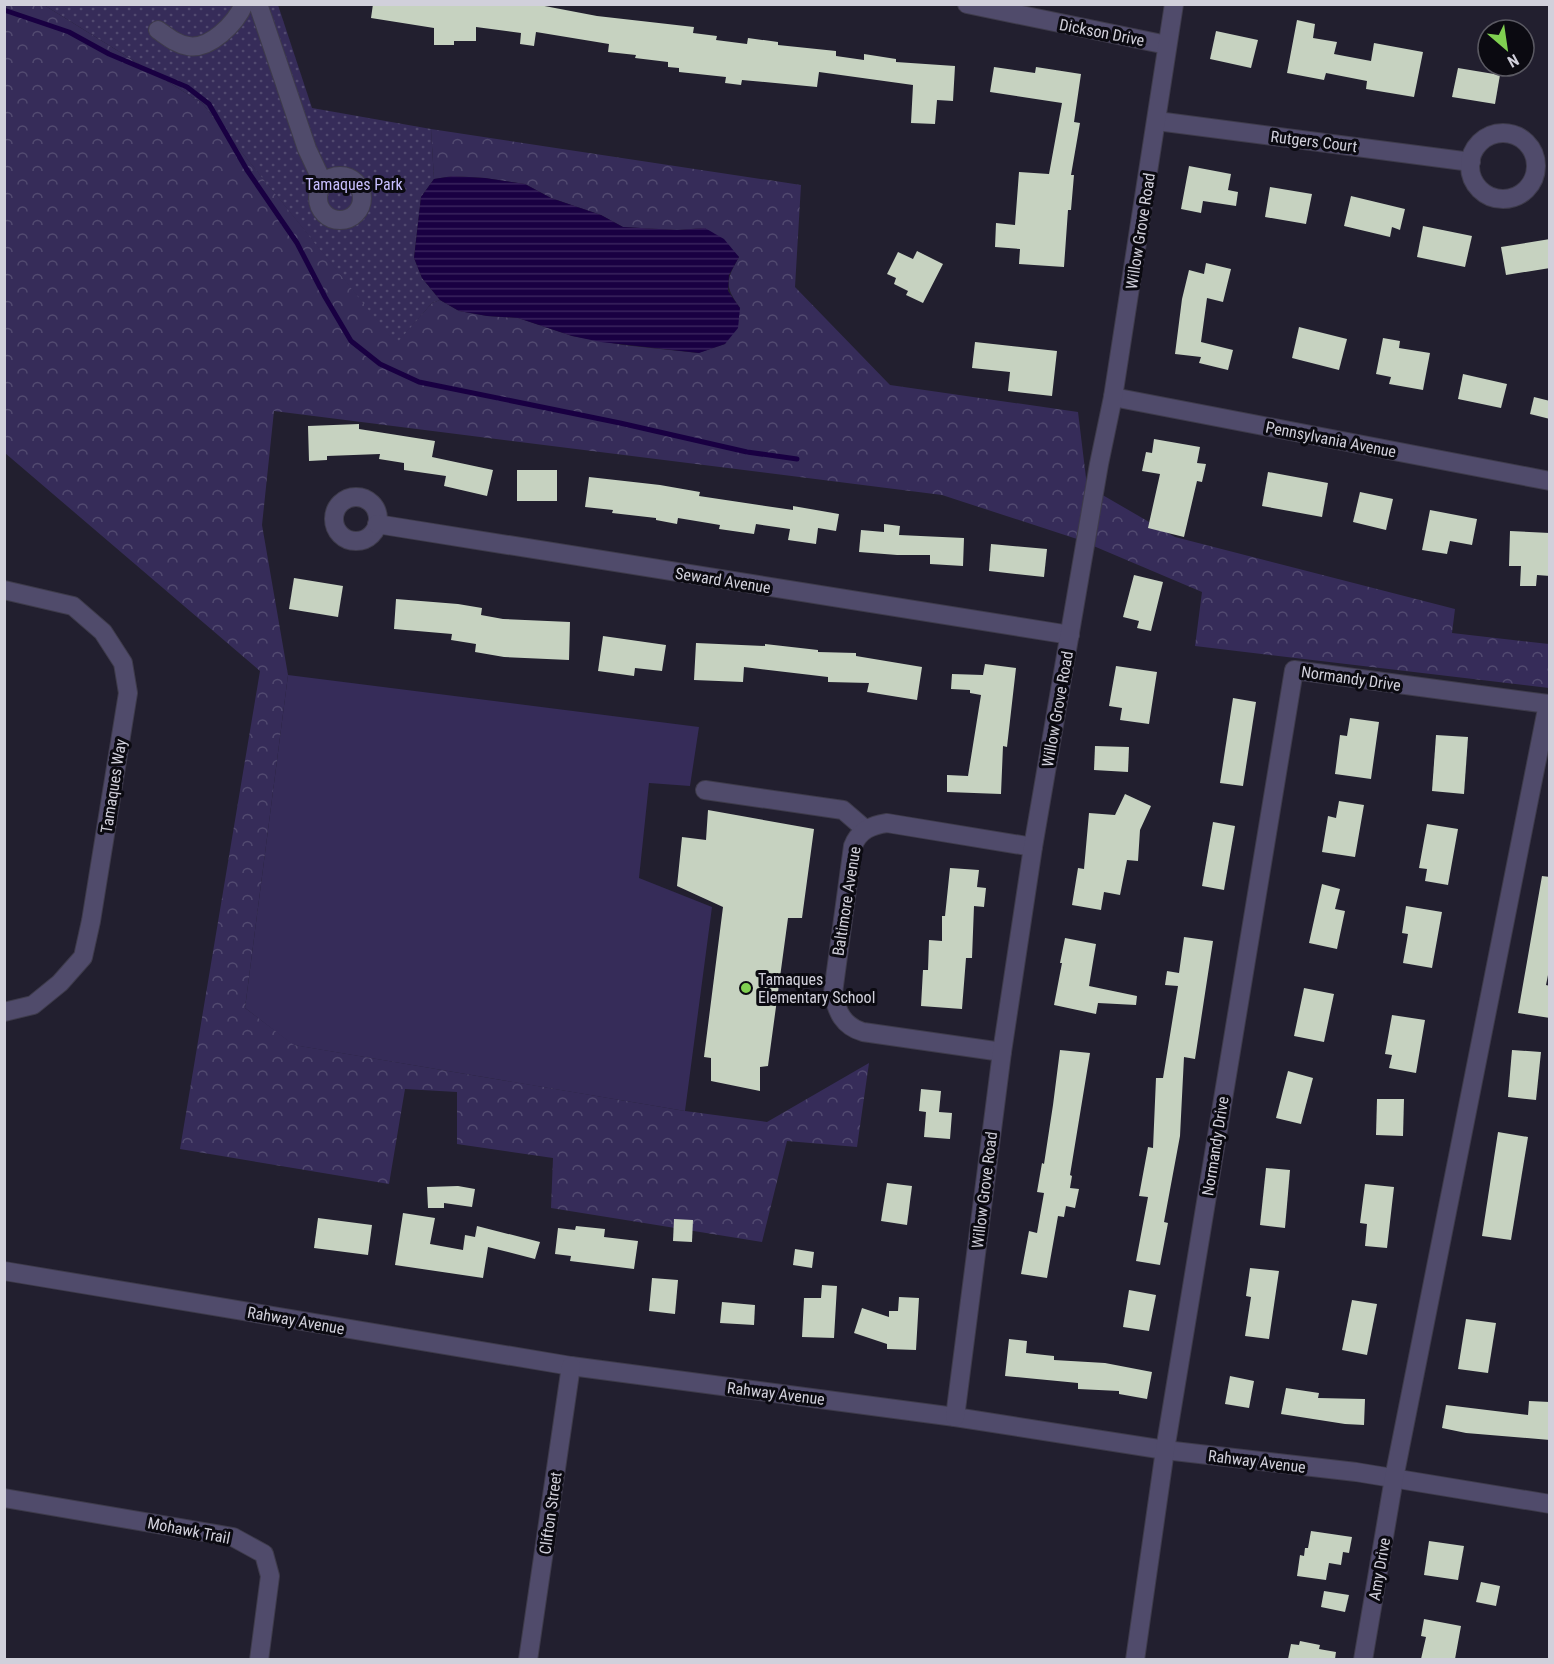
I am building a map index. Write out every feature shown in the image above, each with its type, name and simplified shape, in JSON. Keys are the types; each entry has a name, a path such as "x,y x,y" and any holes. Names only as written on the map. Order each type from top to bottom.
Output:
{"street":[{"path":"158,30 176,43 191,47 202,45 223,31 240,13 244,4"},
{"path":"258,4 307,149 323,183"},
{"name":"Dickson Drive","path":"967,4 1167,45"},
{"name":"Willow Grove Road","path":"955,1417 1002,1052 1033,848 1099,464 1113,397 1174,4"},
{"name":"Rutgers Court","path":"1157,121 1471,162"},
{"name":"Pennsylvania Avenue","path":"1113,397 1550,481"},
{"name":"Seward Avenue","path":"377,524 1070,635"},
{"name":"Tamaques Way","path":"4,590 73,606 103,632 123,663 128,693 91,921 83,957 60,982 33,1005 4,1012"},
{"name":"Normandy Drive","path":"1136,1659 1165,1450 1294,670 1548,704 1394,1478"},
{"path":"705,790 843,810 865,829"},
{"name":"Baltimore Avenue","path":"1002,1052 891,1037 851,1029 842,1020 833,993 853,846 856,838 865,829 887,824 1033,848"},
{"name":"Rahway Avenue","path":"4,1271 571,1366 955,1417 1165,1450 1394,1478 1550,1504"},
{"name":"Clifton Street","path":"528,1659 571,1366"},
{"name":"Amy Drive","path":"1363,1659 1394,1478"},
{"name":"Mohawk Trail","path":"4,1498 233,1537 264,1554 270,1576 259,1659"}],"green space":[{"path":"5,5 44,5 202,103 396,343 432,303 440,300 459,311 518,318 572,336 623,345 698,353 725,344 740,308 729,288 729,278 739,257 705,228 677,230 623,227 601,215 551,198 525,184 453,176 434,179 431,129 801,185 795,287 890,385 1078,412 1087,486 1175,537 1455,609 1452,633 1549,644 1549,688 1195,646 1202,592 1077,539 942,495 274,411 262,525 288,675 245,1008 294,1045 685,1111 767,1122 869,1063 857,1147 787,1141 762,1242 551,1208 553,1158 457,1144 457,1092 405,1089 389,1184 180,1149 260,671 5,453"},
{"name":"Tamaques Park","path":"44,5 278,5 312,108 431,129 434,179 421,197 414,258 422,278 440,300 432,303 396,344 202,103"},
{"path":"288,675 699,727 690,786 649,783 639,878 712,907 685,1111 293,1045 245,1008"}],"shaded area":[{"path":"453,176 525,184 551,198 601,215 623,227 677,230 705,228 724,239 739,257 729,275 728,291 740,308 738,328 725,344 699,353 601,342 572,336 518,318 459,311 440,300 422,278 414,258 421,197 434,179"}],"building":[{"path":"373,4 534,4 597,16 694,27 693,33 717,36 716,40 747,44 748,38 778,42 778,45 836,51 836,56 864,60 864,54 896,59 896,62 955,66 953,101 937,100 935,124 911,123 913,85 819,72 817,87 742,80 741,85 725,83 726,77 679,72 679,68 668,67 668,62 608,52 609,44 536,32 534,46 520,44 521,33 476,27 476,41 454,41 454,45 434,45 434,28 371,18"},
{"path":"1297,20 1315,24 1313,38 1337,42 1334,54 1371,61 1374,43 1423,52 1414,97 1366,89 1367,81 1326,73 1324,80 1287,73"},
{"path":"1216,31 1258,40 1251,68 1210,59"},
{"path":"994,67 1035,73 1036,67 1081,74 1074,122 1080,123 1071,175 1074,175 1071,210 1068,210 1064,267 1019,264 1020,249 995,247 996,223 1015,225 1019,172 1049,174 1062,103 990,92"},
{"path":"1458,68 1476,71 1476,78 1499,78 1495,104 1452,97"},
{"path":"1189,166 1231,174 1228,190 1238,192 1236,206 1203,201 1201,213 1181,209"},
{"path":"1270,187 1312,194 1306,224 1265,217"},
{"path":"1351,196 1405,209 1400,230 1392,227 1390,237 1344,226"},
{"path":"1423,226 1472,236 1465,267 1417,257"},
{"path":"1550,239 1550,268 1506,275 1501,247"},
{"path":"917,251 943,264 923,303 906,295 908,291 894,284 896,278 887,274 898,252 913,259"},
{"path":"1206,263 1231,269 1223,302 1207,298 1201,342 1233,350 1228,370 1199,363 1201,357 1175,354 1182,299 1189,270 1204,274"},
{"path":"1299,327 1347,339 1339,370 1292,358"},
{"path":"1383,338 1400,341 1399,348 1430,353 1423,390 1389,384 1391,377 1376,374"},
{"path":"975,342 1057,351 1052,396 1008,391 1010,372 972,368"},
{"path":"1463,374 1507,384 1501,408 1458,399"},
{"path":"1534,397 1550,401 1550,419 1530,414"},
{"path":"359,424 359,429 435,441 432,457 493,470 487,496 444,486 446,476 404,470 404,463 379,459 380,454 327,456 327,460 309,461 308,426"},
{"path":"1154,439 1200,447 1197,463 1206,464 1202,482 1197,481 1184,537 1148,528 1160,474 1142,471 1146,452 1152,453"},
{"path":"517,470 557,470 557,501 517,501"},
{"path":"1268,472 1328,483 1322,517 1262,506"},
{"path":"589,477 660,485 700,492 699,496 793,510 793,506 839,514 836,531 818,528 816,544 788,540 790,529 756,524 754,534 719,529 720,525 678,518 677,524 656,520 656,518 612,513 613,510 585,507"},
{"path":"1360,492 1393,499 1386,530 1353,522"},
{"path":"1430,510 1477,519 1472,545 1450,541 1447,554 1422,550"},
{"path":"884,524 900,526 899,535 964,538 963,566 930,564 930,555 859,552 861,530 884,532"},
{"path":"1510,531 1550,533 1550,576 1537,575 1536,586 1520,586 1521,566 1509,566"},
{"path":"991,544 1047,549 1044,577 989,571"},
{"path":"1134,575 1163,582 1151,631 1137,628 1139,621 1123,617"},
{"path":"294,578 343,586 338,617 289,609"},
{"path":"396,599 482,608 481,615 503,619 570,622 569,660 504,657 475,652 476,644 451,640 452,634 394,629"},
{"path":"603,636 666,645 662,671 635,668 634,676 598,671"},
{"path":"696,643 765,646 765,644 818,650 818,652 856,653 856,656 922,667 917,700 867,692 869,683 828,682 828,677 744,667 743,682 694,680"},
{"path":"985,664 1016,668 1007,747 1003,746 1001,794 947,792 947,775 968,776 981,695 970,693 970,690 951,689 952,674 983,675"},
{"path":"1116,666 1157,672 1149,724 1120,720 1122,708 1109,706"},
{"path":"1233,698 1256,702 1243,786 1220,783"},
{"path":"1350,718 1379,722 1371,779 1335,774 1340,735 1347,736"},
{"path":"1436,735 1468,737 1464,794 1432,791"},
{"path":"1095,746 1129,747 1128,772 1094,770"},
{"path":"1125,794 1151,806 1140,830 1138,861 1127,860 1120,895 1104,892 1101,910 1072,905 1078,868 1084,869 1089,813 1115,815"},
{"path":"1339,801 1364,805 1355,857 1322,852 1328,816 1336,818"},
{"name":"Tamaques Elementary School","path":"708,810 814,829 802,918 788,918 768,1066 760,1067 760,1091 711,1081 711,1058 704,1057 723,907 677,886 682,837 706,840"},
{"path":"1213,822 1235,826 1224,890 1202,886"},
{"path":"1427,824 1458,829 1448,885 1425,881 1427,869 1419,868"},
{"path":"950,868 979,870 977,887 986,888 984,907 974,906 972,958 966,958 962,1009 921,1006 923,970 928,970 929,940 942,941 942,916 945,916"},
{"path":"1542,876 1550,877 1550,965 1546,985 1550,986 1550,1018 1518,1013"},
{"path":"1322,884 1340,889 1335,909 1345,911 1337,949 1309,943"},
{"path":"1406,906 1442,912 1432,968 1403,963 1408,934 1402,933"},
{"path":"1184,937 1213,941 1195,1059 1184,1057 1180,1136 1164,1222 1168,1223 1160,1265 1136,1261 1148,1197 1139,1196 1148,1147 1153,1148 1156,1078 1163,1078 1178,986 1165,985 1167,971 1179,973"},
{"path":"1065,938 1096,944 1089,986 1137,996 1136,1005 1098,1003 1096,1014 1054,1005"},
{"path":"1304,988 1334,994 1324,1042 1294,1036"},
{"path":"1392,1015 1425,1020 1416,1073 1389,1068 1392,1055 1385,1054"},
{"path":"1060,1050 1090,1053 1070,1175 1072,1176 1070,1188 1079,1189 1075,1208 1066,1206 1064,1217 1058,1216 1047,1278 1021,1274 1029,1231 1037,1233 1044,1193 1037,1192 1042,1163 1044,1164"},
{"path":"1512,1050 1541,1052 1536,1100 1508,1097"},
{"path":"1288,1071 1313,1078 1301,1124 1276,1118"},
{"path":"921,1089 941,1091 939,1112 952,1113 950,1139 924,1137 926,1112 919,1111"},
{"path":"1377,1099 1404,1099 1403,1136 1376,1135"},
{"path":"1498,1132 1528,1137 1511,1240 1482,1236"},
{"path":"1266,1168 1290,1170 1285,1228 1260,1225"},
{"path":"887,1183 912,1186 907,1225 881,1221"},
{"path":"1365,1184 1394,1187 1387,1248 1365,1246 1367,1224 1360,1223"},
{"path":"458,1186 475,1189 472,1207 444,1203 444,1208 428,1208 427,1187"},
{"path":"403,1213 435,1218 430,1244 463,1250 465,1235 475,1237 477,1226 540,1242 535,1259 488,1247 483,1278 395,1265"},
{"path":"318,1218 372,1225 368,1255 314,1248"},
{"path":"674,1219 693,1220 692,1242 673,1241"},
{"path":"576,1226 605,1229 604,1237 638,1241 634,1269 570,1261 571,1256 555,1254 558,1228 575,1230"},
{"path":"795,1249 814,1252 812,1268 793,1265"},
{"path":"1250,1268 1279,1271 1269,1339 1245,1336 1251,1297 1246,1296"},
{"path":"652,1278 678,1280 675,1314 649,1311"},
{"path":"822,1285 837,1286 834,1338 802,1337 804,1298 821,1298"},
{"path":"1129,1290 1156,1295 1149,1331 1123,1327"},
{"path":"899,1297 919,1298 916,1350 887,1349 887,1344 854,1333 862,1308 889,1317 889,1311 898,1311"},
{"path":"1352,1300 1377,1304 1367,1355 1342,1350"},
{"path":"722,1302 755,1305 754,1325 720,1323"},
{"path":"1466,1319 1496,1323 1488,1373 1458,1369"},
{"path":"1009,1339 1027,1341 1026,1353 1054,1356 1054,1360 1105,1363 1152,1372 1147,1399 1119,1394 1119,1391 1078,1389 1078,1383 1005,1376"},
{"path":"1230,1376 1254,1381 1249,1408 1225,1404"},
{"path":"1286,1388 1319,1393 1318,1398 1365,1399 1364,1425 1281,1414"},
{"path":"1529,1401 1550,1402 1550,1440 1466,1433 1442,1428 1446,1405 1528,1415"},
{"path":"1311,1531 1352,1537 1349,1553 1343,1552 1341,1565 1329,1563 1326,1580 1297,1576 1300,1555 1304,1556 1305,1548 1308,1548"},
{"path":"1429,1541 1464,1546 1458,1580 1424,1575"},
{"path":"1481,1582 1500,1586 1496,1606 1476,1602"},
{"path":"1324,1591 1349,1595 1345,1612 1321,1607"},
{"path":"1424,1619 1461,1626 1455,1659 1421,1659 1426,1637 1421,1636"},
{"path":"1300,1641 1320,1645 1319,1649 1336,1652 1335,1659 1288,1659 1291,1644 1299,1645"}],"waterway":[{"path":"4,10 69,32 109,54 187,87 209,104 247,170 297,243 351,341 380,364 419,382 620,423 747,452 797,459"}],"place":[{"name":"Tamaques Elementary School","path":"746,988"}]}
